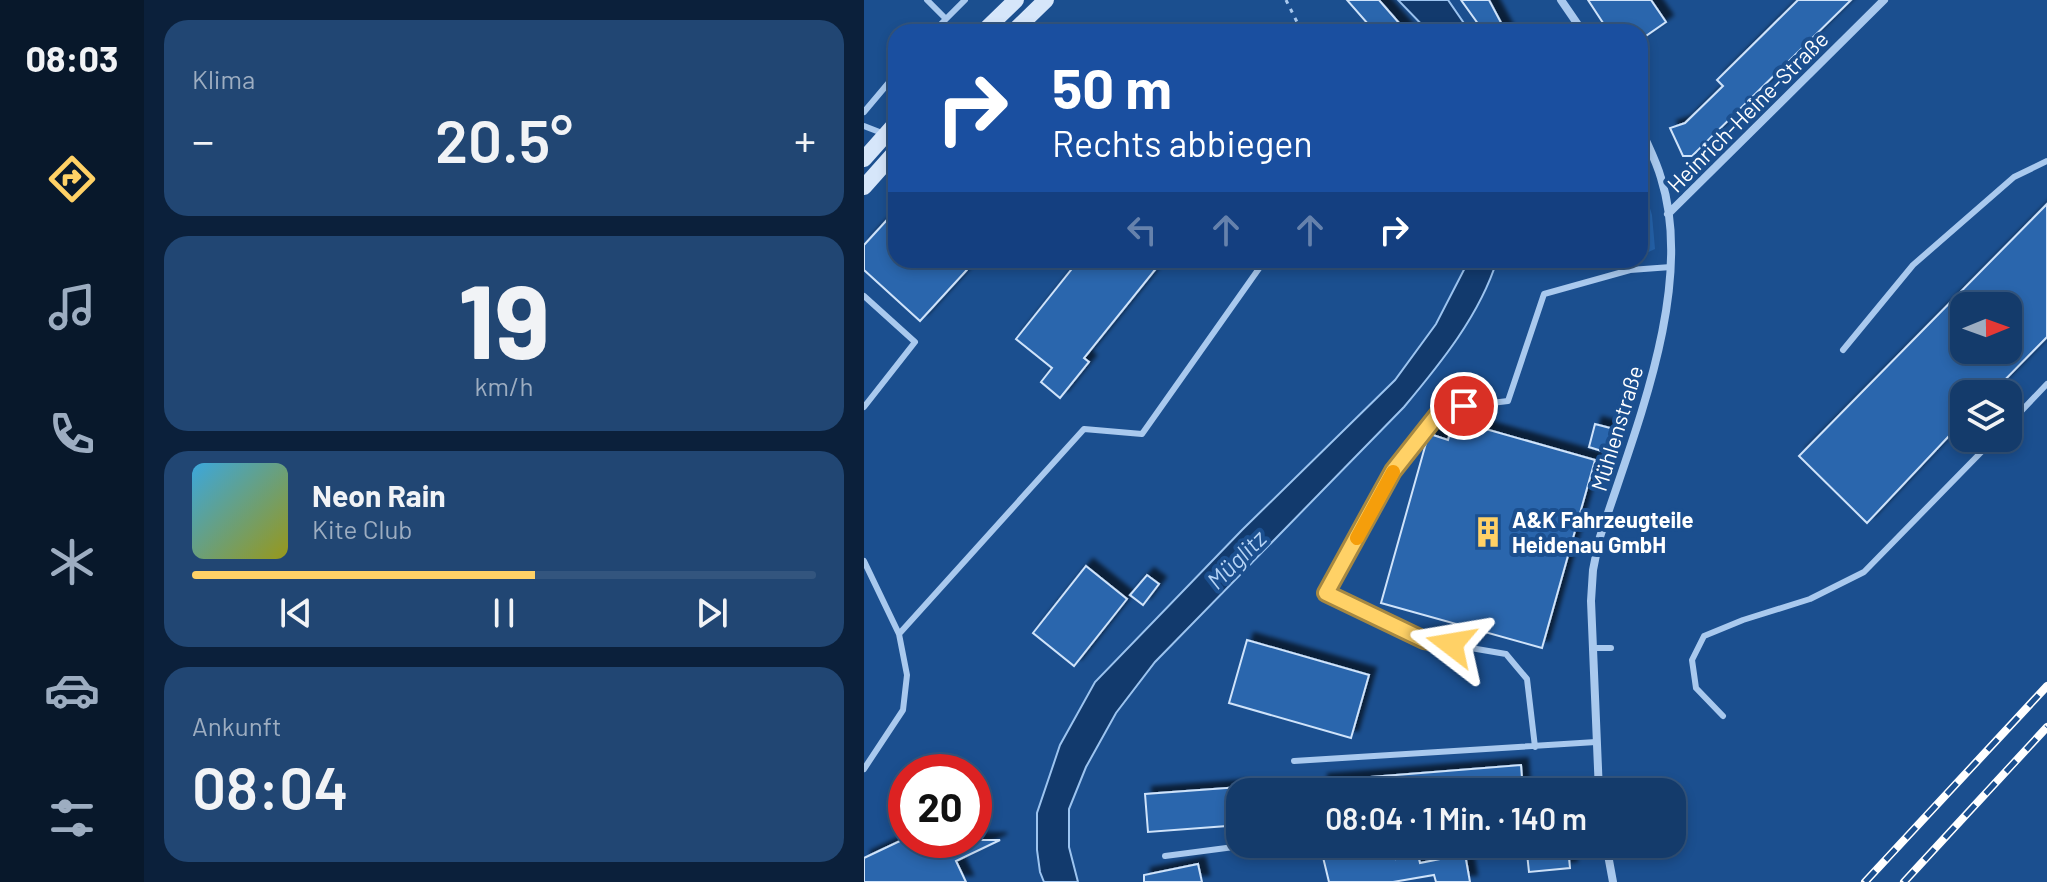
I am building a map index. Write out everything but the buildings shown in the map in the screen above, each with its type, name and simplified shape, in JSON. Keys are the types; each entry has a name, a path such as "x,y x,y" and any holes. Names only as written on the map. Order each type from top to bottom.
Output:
{"main road":[{"path":"991,24 1016,0"},
{"path":"1021,24 1046,0"},
{"path":"864,159 888,132"},
{"path":"864,187 888,160"}],"street":[{"path":"1561,0 1578,24"},
{"name":"Heinrich-Heine-Straße","path":"1668,214 1884,0"},
{"name":"Mühlenstraße","path":"1598,778 1592,648 1593,570 1599,540 1662,342 1671,267 1662,178 1648,146"},
{"path":"1609,858 1613,882"}],"lane":[{"path":"927,0 945,18"},
{"path":"940,24 965,0"},
{"path":"864,112 888,84"},
{"path":"864,126 888,129"},
{"path":"1843,350 1913,265 2014,177 2047,161"},
{"path":"1535,747 1527,679 1506,654 1424,640 1326,593 1393,471 1442,409 1508,401 1544,294 1630,270 1671,267"},
{"path":"899,634 1084,429 1142,434 1259,268"},
{"path":"864,296 915,342 864,407"},
{"path":"2022,410 2047,384"},
{"path":"1723,716 1696,688 1692,660 1704,636 1810,599 1864,572 1981,452"},
{"path":"864,561 899,634 907,675 903,710 864,769"},
{"path":"1592,648 1611,648"},
{"path":"1294,761 1596,742"},
{"path":"1165,856 1226,848"}],"path":[{"path":"1286,0 1298,24"}],"shaded area":[{"path":"1648,202 1652,215 1655,249 1648,252"}],"water":[{"path":"1398,0 1448,0 1464,24 1421,24"},
{"name":"Müglitz","path":"1465,268 1494,268 1458,338 1404,407 1155,662 1116,713 1086,767 1069,809 1069,847 1078,882 1044,882 1037,850 1037,813 1060,745 1095,682 1242,530 1395,380 1436,324"}],"railway":[{"path":"1865,882 2047,686"},
{"path":"1904,882 2047,727"}],"slow traffic":[{"path":"1357,538 1393,472"}],"place":[{"name":"A&K Fahrzeugteile Heidenau GmbH","path":"1488,532"}],"route":[{"path":"1451,644 1424,640 1326,593 1393,471 1442,409 1464,406"}]}
